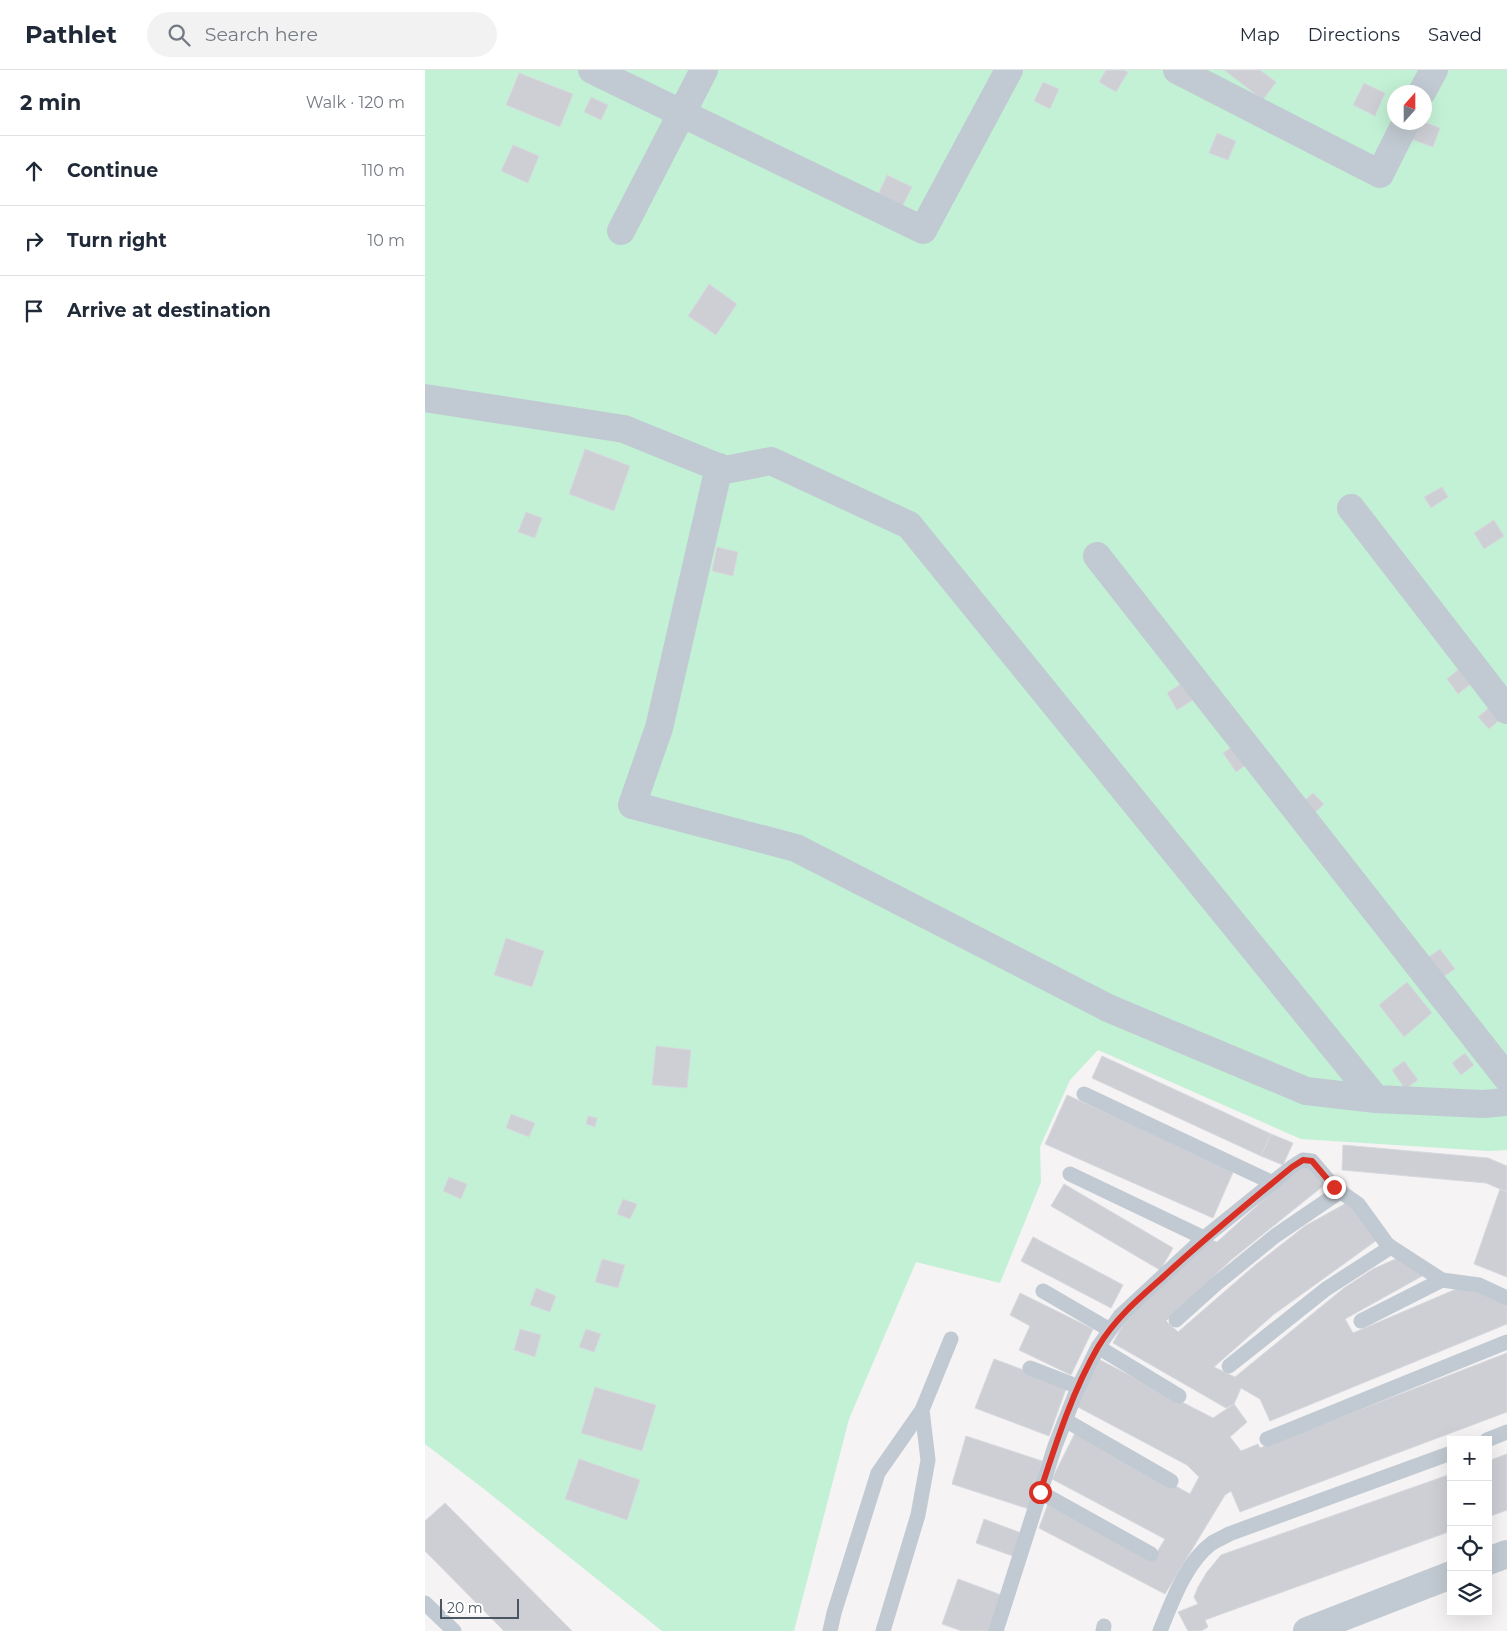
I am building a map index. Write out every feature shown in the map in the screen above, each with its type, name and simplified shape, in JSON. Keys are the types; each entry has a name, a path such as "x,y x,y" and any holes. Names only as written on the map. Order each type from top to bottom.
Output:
{"street":[{"path":"592,70 923,230 1009,70"},
{"path":"621,232 704,70"},
{"path":"1426,85 1434,70"},
{"path":"1194,74 1379,174 1402,130"},
{"path":"425,398 624,430 725,470 771,461 909,525 1376,1099"},
{"path":"719,467 659,728 631,805 796,848 1108,1008 1305,1091 1376,1099 1483,1104 1507,1102"},
{"path":"1351,508 1507,710"},
{"path":"1097,556 1507,1078"},
{"path":"1492,1560 1507,1554"},
{"path":"1307,1631 1447,1578"}],"lane":[{"path":"1084,1094 1273,1183"},
{"path":"996,1631 1065,1420 1098,1347 1120,1316 1204,1238 1303,1160 1312,1161 1334,1187 1358,1204 1391,1247 1442,1280 1479,1285 1507,1298"},
{"path":"1070,1174 1204,1238"},
{"path":"1176,1320 1216,1284 1275,1236 1341,1191"},
{"path":"1229,1366 1326,1289 1391,1247"},
{"path":"1361,1321 1442,1280"},
{"path":"1043,1291 1110,1330"},
{"path":"830,1631 878,1474 922,1410 951,1339"},
{"path":"1267,1439 1507,1342"},
{"path":"1098,1347 1179,1396"},
{"path":"1030,1368 1079,1387"},
{"path":"883,1631 918,1515 928,1460 922,1410"},
{"path":"1065,1420 1171,1480"},
{"path":"1492,1438 1507,1432"},
{"path":"1160,1631 1180,1585 1199,1555 1212,1543 1229,1534 1447,1454"},
{"path":"1040,1492 1151,1554"},
{"path":"425,1603 454,1631"}],"green space":[{"path":"425,70 1507,70 1507,1150 1489,1151 1301,1139 1098,1050 1070,1080 1040,1147 1041,1182 1000,1283 916,1262 849,1419 794,1631 662,1631 425,1444"}],"building":[{"path":"1106,70 1124,70 1128,72 1116,92 1099,82"},
{"path":"1224,70 1260,70 1276,82 1263,100"},
{"path":"519,73 573,94 560,127 506,105"},
{"path":"1043,82 1059,89 1050,109 1034,101"},
{"path":"1364,83 1385,93 1375,116 1353,105"},
{"path":"591,97 608,105 601,120 584,112"},
{"path":"1432,125 1440,128 1433,147 1411,139 1415,130 1432,130"},
{"path":"1217,133 1236,141 1228,160 1209,153"},
{"path":"513,145 539,156 528,183 501,171"},
{"path":"887,175 912,187 901,209 877,197"},
{"path":"709,284 737,304 716,335 688,316"},
{"path":"585,449 630,466 614,511 569,494"},
{"path":"1442,487 1448,497 1431,508 1424,497"},
{"path":"526,512 542,518 535,538 518,532"},
{"path":"1494,520 1504,536 1484,549 1474,533"},
{"path":"717,547 738,552 733,576 712,571"},
{"path":"1459,669 1471,684 1458,694 1447,679"},
{"path":"1182,683 1193,700 1177,710 1167,693"},
{"path":"1491,706 1502,718 1489,729 1478,717"},
{"path":"1236,744 1249,763 1236,772 1223,753"},
{"path":"1313,793 1324,804 1307,820 1296,808"},
{"path":"506,938 544,951 532,987 494,975"},
{"path":"1440,949 1455,969 1437,981 1423,961"},
{"path":"1407,982 1432,1013 1404,1037 1379,1005"},
{"path":"656,1046 691,1050 687,1088 652,1085"},
{"path":"1465,1053 1474,1065 1461,1075 1452,1063"},
{"path":"1102,1056 1271,1134 1261,1156 1092,1078"},
{"path":"1404,1061 1418,1080 1405,1089 1392,1070"},
{"path":"1067,1095 1234,1170 1213,1218 1045,1144"},
{"path":"511,1114 535,1123 529,1137 506,1128"},
{"path":"588,1116 597,1118 595,1127 586,1124"},
{"path":"1271,1134 1293,1143 1283,1165 1261,1156"},
{"path":"1343,1145 1488,1158 1507,1166 1507,1192 1486,1183 1342,1170"},
{"path":"1308,1165 1323,1186 1231,1260 1166,1321 1178,1332 1254,1266 1305,1226 1350,1201 1377,1240 1273,1315 1214,1367 1235,1377 1344,1288 1373,1269 1402,1256 1424,1275 1345,1319 1353,1333 1461,1287 1507,1301 1507,1324 1270,1421 1260,1399 1241,1388 1234,1404 1226,1408 1113,1343 1127,1317 1211,1240 1217,1242 1281,1184"},
{"path":"449,1177 467,1184 461,1199 443,1191"},
{"path":"1064,1184 1173,1248 1160,1270 1051,1206"},
{"path":"1500,1189 1507,1192 1507,1277 1474,1264"},
{"path":"623,1199 637,1204 630,1219 617,1214"},
{"path":"1033,1237 1123,1285 1111,1308 1021,1261"},
{"path":"602,1259 625,1265 618,1288 595,1282"},
{"path":"536,1288 556,1296 550,1312 530,1305"},
{"path":"1020,1293 1093,1329 1071,1375 1019,1350 1030,1326 1010,1315"},
{"path":"520,1329 541,1335 535,1357 514,1350"},
{"path":"586,1329 601,1334 594,1352 579,1347"},
{"path":"1507,1353 1507,1412 1240,1512 1231,1491 1225,1495 1165,1594 1039,1528 1049,1501 1154,1557 1165,1539 1052,1479 1076,1431 1190,1494 1199,1477 1187,1465 1076,1406 1100,1360 1213,1418 1234,1404 1247,1422 1230,1437 1241,1451 1258,1444 1260,1448"},
{"path":"994,1359 1067,1386 1049,1436 975,1408"},
{"path":"595,1387 656,1405 642,1451 581,1433"},
{"path":"966,1436 1042,1461 1029,1509 952,1484"},
{"path":"1507,1454 1507,1510 1492,1516 1492,1481 1492,1460"},
{"path":"579,1459 640,1480 627,1520 565,1499"},
{"path":"1447,1475 1447,1532 1205,1620 1208,1627 1201,1631 1188,1631 1178,1612 1198,1604 1194,1597 1198,1587 1221,1555"},
{"path":"445,1503 572,1631 504,1631 425,1551 425,1521"},
{"path":"984,1519 1021,1533 1013,1556 976,1543"},
{"path":"958,1579 1004,1596 991,1631 962,1631 942,1624"}],"route":[{"path":"1040,1492 1055,1446 1077,1390 1098,1347 1120,1316 1204,1238 1303,1160 1312,1161 1334,1187"}]}
